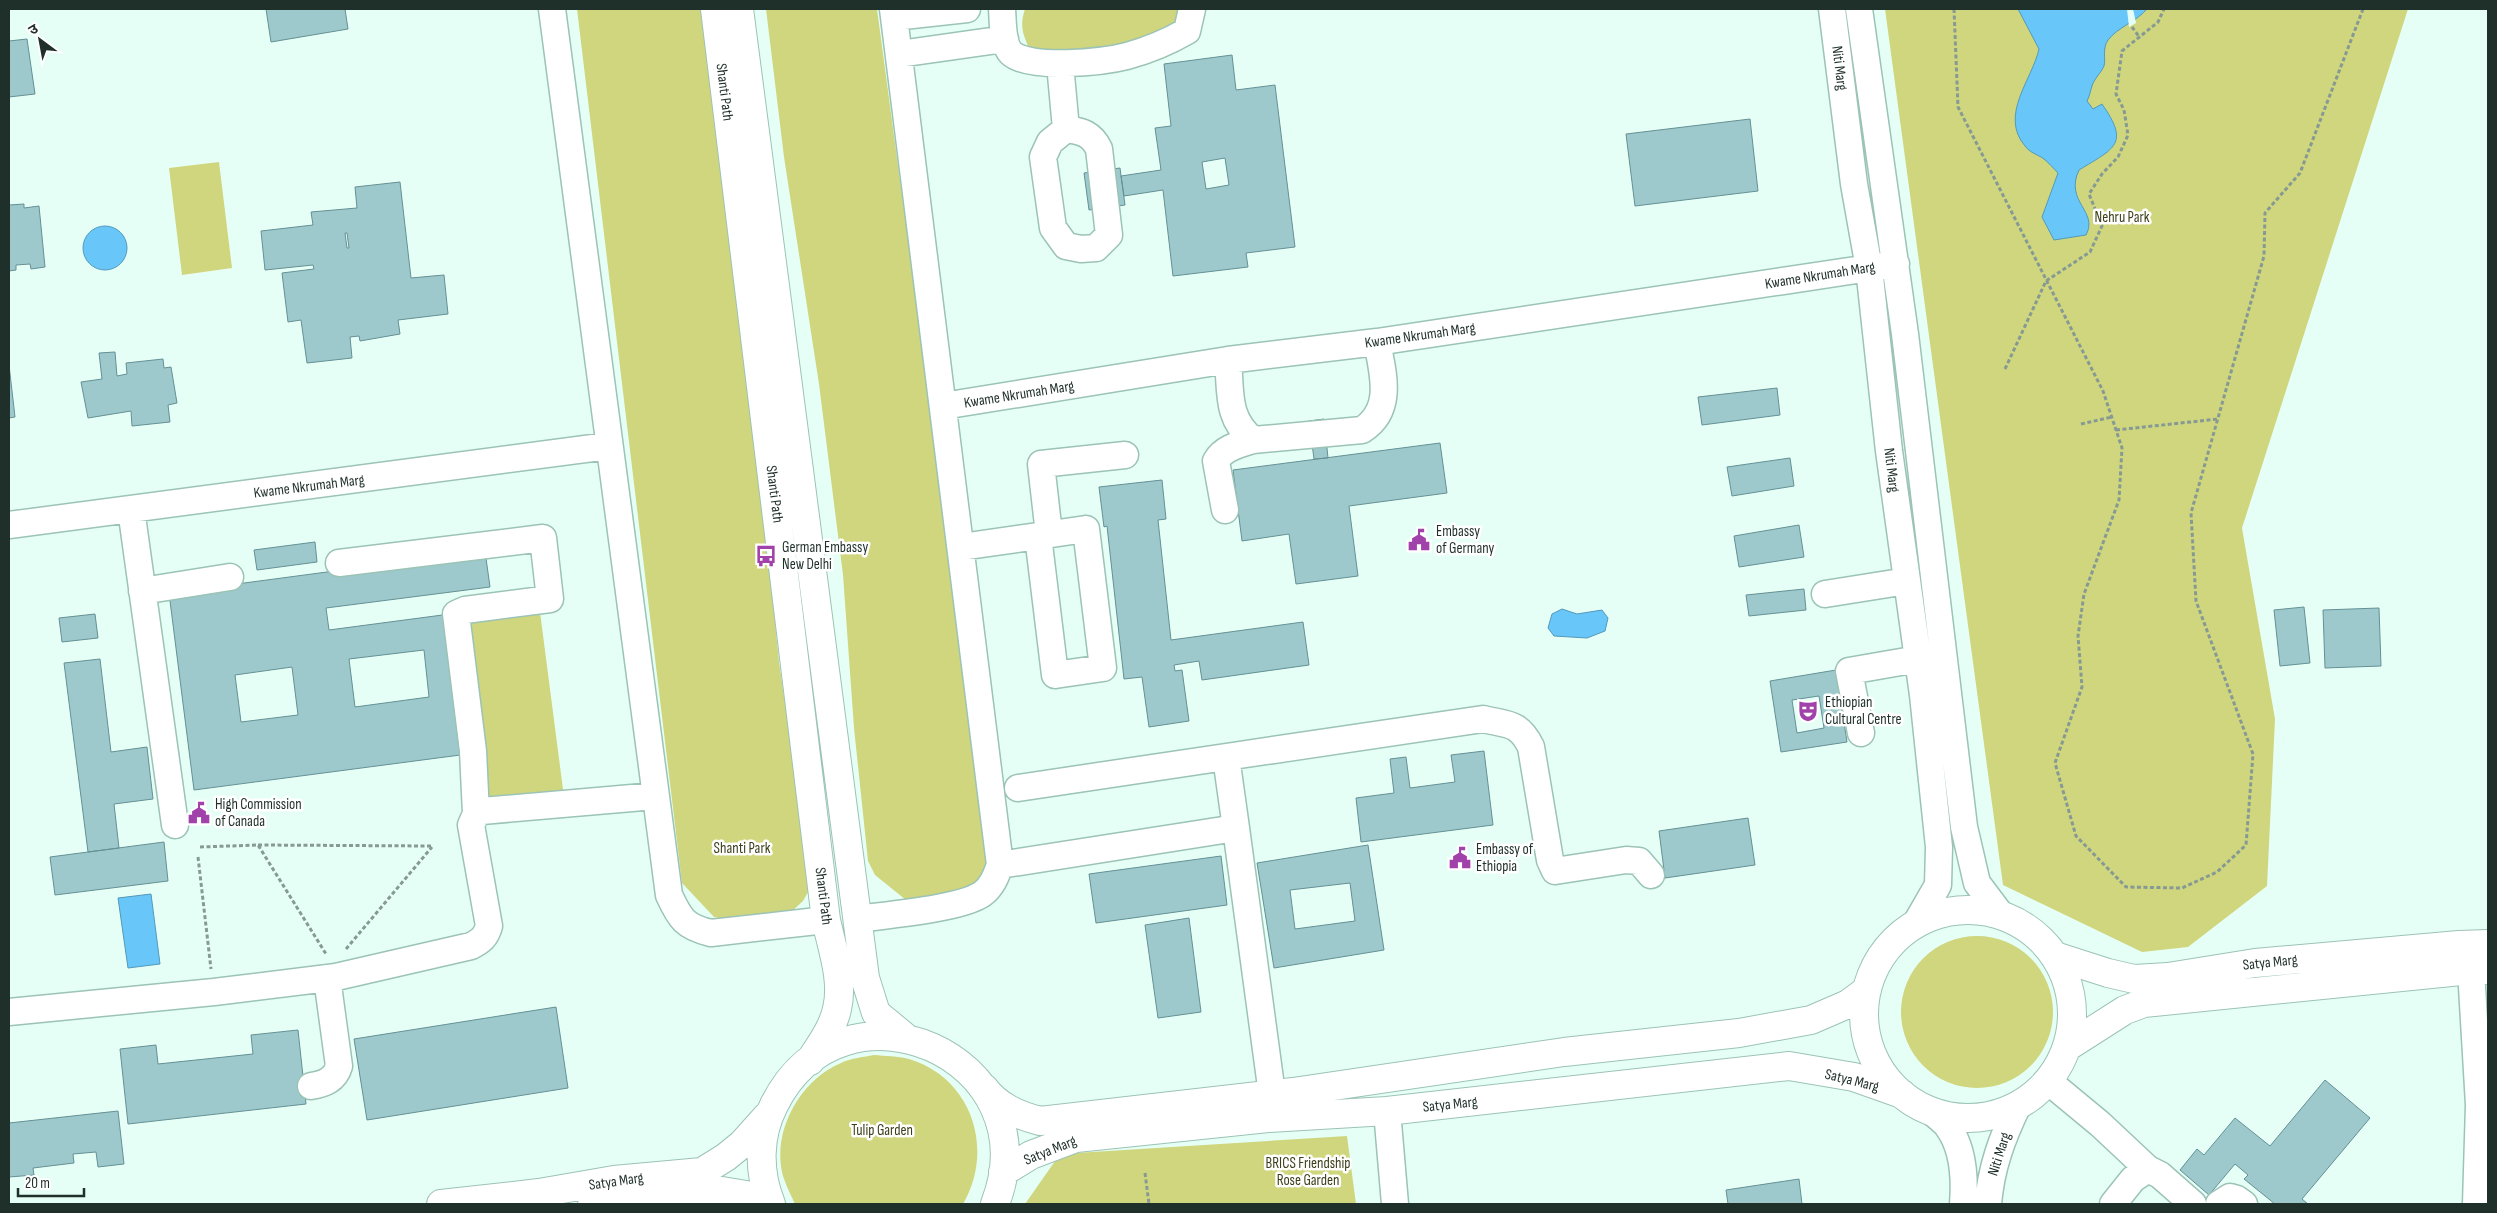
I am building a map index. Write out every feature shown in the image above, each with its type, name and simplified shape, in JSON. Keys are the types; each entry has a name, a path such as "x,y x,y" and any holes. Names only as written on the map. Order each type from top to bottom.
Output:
{"main road":[{"name":"Shanti Path","path":"715,9 826,920 840,987 839,999 829,1028 810,1061"},
{"name":"Shanti Path","path":"738,9 865,978 870,1000 876,1013 905,1037"},
{"path":"1965,910 1983,911 2001,915 2026,927 2042,940 2055,956 2064,972 2070,990 2072,1028 2067,1047 2059,1065 2048,1081 2018,1105 1997,1114 1975,1117 1952,1116 1931,1111 1902,1094 1885,1075 1872,1054 1864,1022 1868,990 1877,964 1894,942 1915,925 1931,918 1965,910"},
{"name":"Satya Marg","path":"2055,956 2108,973 2134,979 2168,977 2255,963 2481,957"},
{"name":"Satya Marg","path":"2067,1047 2125,1010 2144,1002 2481,957"},
{"name":"Satya Marg","path":"984,1088 990,1097 1018,1115 1040,1120 1272,1094 1564,1052 1739,1033 1804,1022 1848,1004 1868,990"},
{"path":"771,1204 762,1173 761,1153 770,1113 779,1093 793,1075 831,1047 855,1039 880,1036 905,1037 935,1047 962,1064 984,1088 994,1107 1001,1128 1004,1150 1004,1172 994,1204"},
{"name":"Satya Marg","path":"1004,1172 1031,1155 1076,1138 1268,1118 1388,1111 1788,1066 1854,1077 1902,1094"},
{"name":"Satya Marg","path":"441,1204 539,1193 614,1180 702,1172 742,1144 770,1113"},
{"name":"Satya Marg","path":"592,1204 658,1195 722,1191 746,1195 759,1204"}],"street":[{"path":"552,9 608,446 669,895 679,916 692,929 711,933 826,920"},
{"path":"858,919 957,904 982,894 995,880 1000,866 894,13 967,9"},
{"path":"1002,9 1005,38 1010,52 1022,61 1060,64 1125,56 1165,43 1187,31 1192,9"},
{"name":"Niti Marg","path":"1832,9 1854,184 1869,268 1890,451 1918,659 1939,847 1938,885 1915,925"},
{"name":"Niti Marg","path":"1859,9 1896,264 1964,827 1977,882 2001,915"},
{"path":"899,54 1005,38"},
{"path":"1060,64 1066,129"},
{"name":"Kwame Nkrumah Marg","path":"943,406 1228,360 1377,342 1896,264"},
{"path":"1225,510 1216,461 1220,455 1234,446 1253,440 1362,430 1374,423 1381,410 1383,394 1383,376 1377,342"},
{"path":"1228,360 1233,415 1241,430 1253,440"},
{"name":"Kwame Nkrumah Marg","path":"9,525 608,446"},
{"path":"961,547 1044,535 1086,529 1103,668 1055,675 1044,535 1041,464 1125,454"},
{"path":"130,509 175,825"},
{"path":"9,1012 214,992 332,974 471,946 480,942 486,935 489,926 471,824 476,814 473,751 456,614 465,610 550,599 544,538 340,563"},
{"path":"142,591 230,577"},
{"path":"1825,594 1907,581"},
{"path":"1861,733 1849,671 1918,659"},
{"path":"1018,788 1483,719 1509,725 1524,732 1532,748 1550,860 1555,871 1626,860 1639,861 1651,875"},
{"path":"1226,757 1272,1094"},
{"path":"476,814 482,811 655,796"},
{"path":"1000,866 1236,828"},
{"path":"2476,1204 2484,1107 2481,957"},
{"path":"311,1086 326,1084 337,1072 339,1066 332,974"},
{"path":"2048,1081 2100,1124 2148,1169 2160,1175 2193,1204"},
{"name":"Niti Marg","path":"1988,1204 1994,1164 2001,1142 2018,1105"},
{"path":"1388,1111 1395,1204"},
{"name":"Niti Marg","path":"1931,1111 1948,1127 1957,1145 1963,1164 1963,1204"},
{"path":"2113,1204 2133,1179 2148,1169"},
{"path":"2219,1204 2230,1197 2238,1199 2244,1204"}],"path":[{"path":"1954,9 1958,107 2103,391 2122,448 2119,500 2084,594 2078,636 2082,687 2055,763 2076,836 2126,887 2182,888 2217,872 2246,845 2253,754 2196,601 2191,513 2264,256 2265,213 2300,173 2363,9"},
{"path":"2005,370 2046,280 2090,252 2102,226 2089,194 2102,174 2118,157 2128,135 2124,110 2116,94 2122,51 2158,22 2164,9"},
{"path":"2132,27 2140,38"},
{"path":"2081,424 2112,417"},
{"path":"2116,430 2218,419"},
{"path":"200,847 258,845 432,846 332,974 258,845"},
{"path":"198,857 214,992"},
{"path":"1145,1173 1149,1204"}],"green space":[{"name":"Shanti Park","path":"577,9 702,9 757,441 779,662 812,885 803,901 790,913 759,926 714,917 682,883"},
{"path":"766,9 877,9 992,865 978,884 911,904 875,875 868,861 854,728 843,575 819,384 784,157"},
{"path":"1025,9 1179,9 1176,30 1135,43 1061,53 1042,52 1028,46 1022,28"},
{"name":"Nehru Park","path":"1885,9 2408,9 2242,528 2275,719 2267,886 2188,947 2142,952 2003,885"},
{"path":"219,162 232,268 182,275 169,168"},
{"path":"540,612 564,797 487,807 463,622"},
{"path":"1977,936 2006,942 2031,958 2047,983 2053,1012 2047,1041 2031,1066 2006,1082 1977,1088 1948,1082 1923,1066 1907,1041 1901,1012 1907,983 1923,958 1948,942"},
{"name":"Tulip Garden","path":"874,1055 909,1059 931,1068 949,1082 962,1099 972,1118 977,1139 977,1161 972,1183 963,1204 795,1204 783,1176 780,1159 785,1125 792,1109 801,1095 826,1071 849,1060"},
{"name":"BRICS Friendship Rose Garden","path":"1347,1136 1356,1204 1025,1204 1060,1154"}],"water":[{"path":"2018,9 2147,9 2108,40 2105,47 2104,66 2093,83 2087,101 2093,109 2102,104 2111,117 2117,137 2109,150 2079,170 2076,190 2088,219 2089,227 2086,235 2054,240 2042,217 2058,173 2044,159 2027,148 2018,134 2015,122 2016,110 2039,49"},
{"path":"105,226 117,230 123,236 127,248 123,260 117,266 105,270 93,266 87,260 83,248 87,236 93,230"},
{"path":"1562,609 1577,614 1602,610 1608,618 1605,631 1587,638 1554,636 1548,628 1552,614"},
{"path":"151,894 160,964 128,968 118,898"}],"pier":[{"path":"2127,9 2133,9 2136,23 2129,27"}],"building":[{"path":"266,9 345,9 348,29 271,42"},
{"path":"27,39 35,94 9,97 9,41"},
{"path":"1232,55 1236,90 1275,85 1295,247 1246,253 1248,267 1173,276 1163,190 1124,196 1121,176 1161,170 1155,128 1171,126 1164,64","holes":["1225,158 1229,185 1206,189 1202,162"]},
{"path":"1750,119 1758,191 1635,206 1626,134"},
{"path":"1120,168 1125,205 1089,210 1084,173"},
{"path":"400,182 411,278 444,275 448,314 398,320 400,334 360,341 359,336 350,337 352,358 307,363 301,320 288,322 282,273 314,269 313,265 265,270 261,231 313,225 311,212 357,208 355,187","holes":["345,233 347,233 349,248 347,248"]},
{"path":"24,204 24,208 39,206 45,267 31,269 30,264 16,265 16,270 9,271 9,205"},
{"path":"115,352 117,376 127,374 126,363 163,359 164,368 171,367 177,403 168,405 170,422 132,426 131,411 88,418 81,382 102,379 99,353"},
{"path":"9,365 15,417 9,418"},
{"path":"1777,388 1780,415 1702,425 1698,397"},
{"path":"1324,419 1328,458 1314,459 1309,421"},
{"path":"1440,443 1447,493 1349,506 1358,576 1296,584 1289,534 1242,541 1233,470"},
{"path":"1790,458 1794,486 1732,496 1727,467"},
{"path":"1162,480 1166,519 1158,520 1171,640 1303,622 1309,665 1202,680 1199,661 1174,665 1175,671 1182,670 1189,721 1149,727 1142,677 1124,679 1107,526 1104,527 1099,487"},
{"path":"1799,525 1804,557 1739,567 1734,536"},
{"path":"315,542 317,562 257,570 254,550"},
{"path":"485,551 490,587 326,608 329,630 450,614 468,754 194,790 169,593","holes":["424,650 429,697 355,707 349,659","292,667 298,715 241,722 235,675"]},
{"path":"1804,589 1806,610 1749,616 1746,595"},
{"path":"2304,607 2310,663 2280,666 2274,610"},
{"path":"2379,608 2381,666 2325,668 2323,610"},
{"path":"95,614 98,638 62,642 59,618"},
{"path":"100,659 111,752 147,747 153,799 114,804 119,848 88,852 64,663"},
{"path":"1836,670 1847,742 1781,752 1770,681","holes":["1819,696 1824,728 1797,733 1792,700"]},
{"path":"1484,751 1493,825 1361,842 1356,798 1394,793 1390,759 1406,757 1410,788 1455,782 1451,755"},
{"path":"1748,818 1755,865 1665,878 1659,831"},
{"path":"164,842 168,881 55,895 50,857"},
{"path":"1368,845 1384,950 1274,968 1257,863","holes":["1350,883 1355,921 1295,929 1290,890"]},
{"path":"1221,856 1227,905 1096,923 1089,874"},
{"path":"1189,918 1201,1012 1158,1018 1145,925"},
{"path":"556,1007 568,1088 367,1120 354,1039"},
{"path":"298,1030 306,1104 128,1124 120,1049 156,1045 158,1064 253,1054 251,1035"},
{"path":"2325,1080 2370,1118 2302,1199 2308,1204 2275,1204 2244,1179 2248,1175 2235,1164 2209,1195 2180,1170 2197,1149 2204,1155 2235,1118 2270,1146"},
{"path":"118,1111 124,1164 98,1167 96,1152 73,1154 74,1163 33,1168 34,1175 9,1177 9,1123"},
{"path":"1799,1179 1802,1204 1728,1204 1726,1190"}],"place":[{"name":"Embassy of Germany","path":"1419,540"},
{"name":"German Embassy New Delhi","path":"766,556"},
{"name":"Ethiopian Cultural Centre","path":"1808,711"},
{"name":"High Commission of Canada","path":"199,813"},
{"name":"Embassy of Ethiopia","path":"1460,858"}]}
